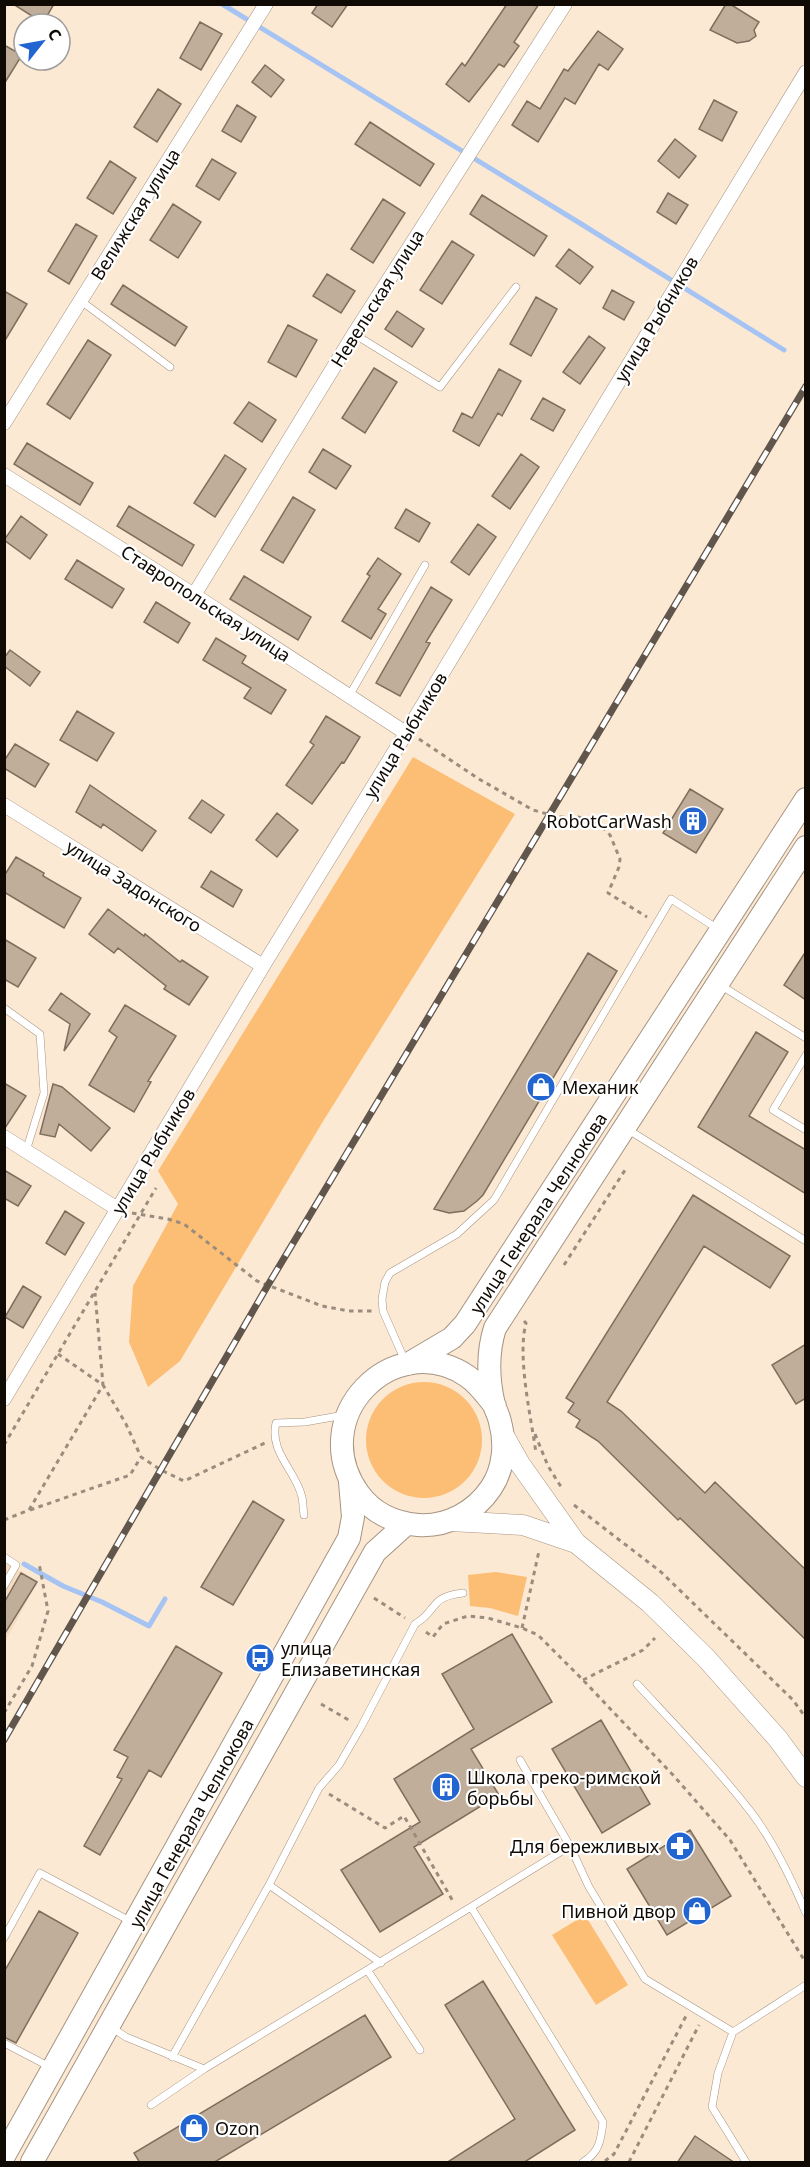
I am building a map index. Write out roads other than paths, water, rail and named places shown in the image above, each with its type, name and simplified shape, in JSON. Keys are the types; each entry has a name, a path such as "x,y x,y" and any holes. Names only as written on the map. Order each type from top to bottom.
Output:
{"main road":[{"name":"улица Генерала Челнокова","path":"4,2156 349,1538 353,1518 350,1482 344,1466 342,1450 347,1415 362,1390 372,1380 385,1372 406,1365 452,1338 465,1324 806,799"},
{"name":"улица Генерала Челнокова","path":"350,1482 364,1500 382,1515 406,1524 428,1526 450,1521 474,1508 492,1487 502,1462 503,1434 495,1406 489,1359 495,1328 806,848"},
{"name":"улица Генерала Челнокова","path":"406,1365 427,1363 457,1371 482,1389 495,1406"},
{"path":"503,1434 520,1464 576,1543 650,1603 706,1658 778,1739 806,1776"},
{"path":"450,1521 522,1525 576,1543"},
{"name":"улица Генерала Челнокова","path":"32,2163 375,1552 406,1524"}],"street":[{"name":"Велижская улица","path":"4,423 266,4"},
{"name":"Невельская улица","path":"194,595 354,334 565,4"},
{"name":"улица Рыбников","path":"4,1398 263,966 806,72"},
{"name":"Ставропольская улица","path":"4,475 406,733"},
{"name":"улица Задонского","path":"4,805 263,966"},
{"path":"4,1137 118,1210"}],"lane":[{"path":"354,334 440,387 516,287"},
{"path":"81,301 171,367"},
{"path":"350,696 425,565"},
{"path":"406,1365 383,1311 382,1299 385,1282 390,1273 458,1233 495,1200 670,899 721,930"},
{"path":"718,983 806,1038"},
{"path":"4,1008 40,1034 44,1093 26,1151"},
{"path":"806,1055 773,1110 806,1130"},
{"path":"624,1127 806,1241"},
{"path":"304,1515 302,1495 276,1446 276,1423 305,1422 347,1415"},
{"path":"4,1557 16,1565 4,1586"},
{"path":"172,2057 269,1886 320,1788 339,1765 350,1746 414,1624 425,1618 436,1601 448,1594 463,1593"},
{"path":"637,1684 752,1813 788,1870 806,1913"},
{"path":"520,1760 570,1846 589,1887 645,1979 734,2032"},
{"path":"152,2104 204,2069 570,1846"},
{"path":"4,1938 40,1873 135,1923"},
{"path":"269,1886 381,1963"},
{"path":"471,1907 603,2122 601,2141 594,2156 583,2163"},
{"path":"368,1971 420,2050"},
{"path":"746,2163 712,2107 718,2073 734,2032 806,1985"},
{"path":"108,2025 126,2037 204,2069"},
{"path":"4,2043 53,2069"}],"waterway":[{"path":"222,4 784,350"},
{"path":"24,1564 63,1586 102,1602 149,1626 165,1599"}],"railway":[{"path":"4,1740 268,1285 806,386"}],"place":[{"name":"RobotCarWash","path":"693,821"},
{"name":"Механик","path":"541,1087"},
{"name":"улица Елизаветинская","path":"260,1658"},
{"name":"Школа греко-римской борьбы","path":"446,1787"},
{"name":"Для бережливых","path":"680,1846"},
{"name":"Пивной двор","path":"697,1911"},
{"name":"Ozon","path":"194,2128"}]}
